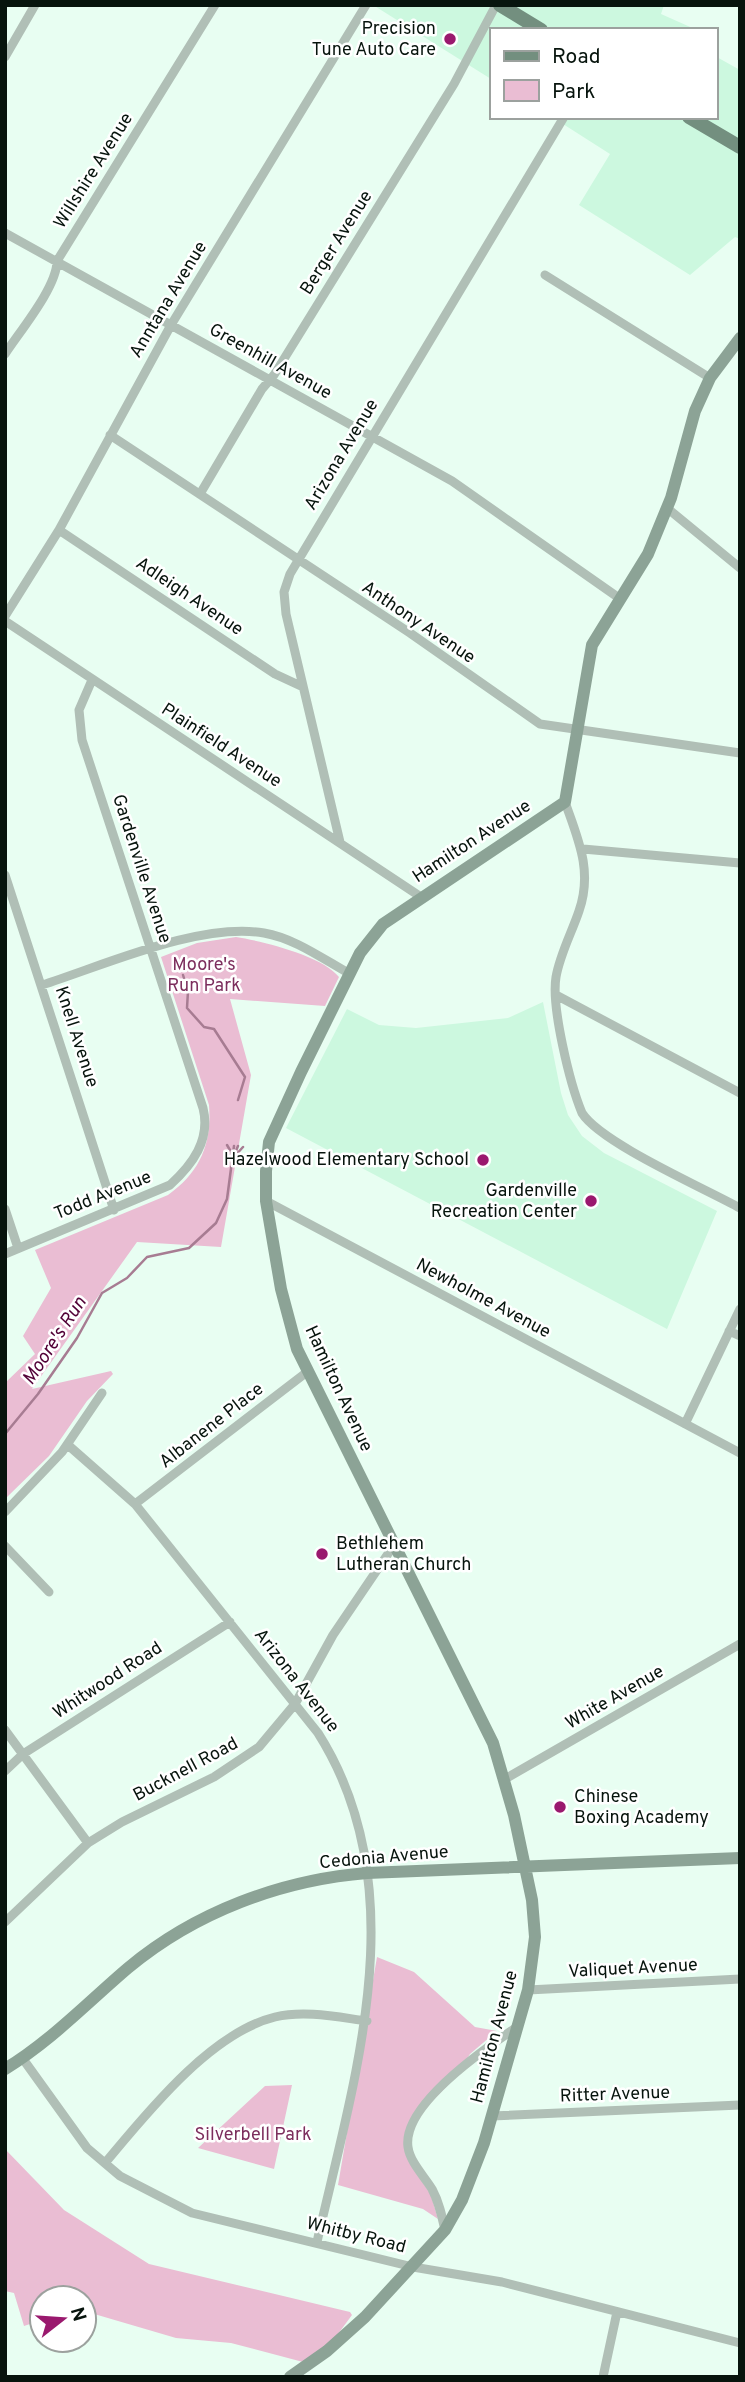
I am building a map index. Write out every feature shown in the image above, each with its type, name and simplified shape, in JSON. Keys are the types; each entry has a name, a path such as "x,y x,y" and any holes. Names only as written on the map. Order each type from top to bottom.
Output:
{"main road":[{"path":"498,5 538,28"},
{"path":"692,119 740,147"}],"street":[{"path":"5,57 36,5"},
{"name":"Willshire Avenue","path":"5,354 49,286 57,269 57,261 215,5"},
{"name":"Anntana Avenue","path":"5,618 59,530 171,325 366,5"},
{"name":"Berger Avenue","path":"200,494 454,83 498,5"},
{"name":"Arizona Avenue","path":"340,842 284,599 286,583 371,435 563,119"},
{"name":"Greenhill Avenue","path":"5,233 452,481 619,598"},
{"path":"545,275 710,378"},
{"path":"740,338 710,378 687,432 667,508 648,554 592,645 565,802 583,849 586,872 580,909 556,974 556,995 578,1102 588,1122 615,1141 740,1208"},
{"name":"Anthony Avenue","path":"110,435 297,561 410,633 529,719 540,724 740,753"},
{"path":"667,508 740,568"},
{"name":"Adleigh Avenue","path":"59,530 275,674 303,687"},
{"name":"Plainfield Avenue","path":"5,618 92,680 421,897"},
{"name":"Gardenville Avenue","path":"92,680 81,701 78,724 203,1108"},
{"name":"Hamilton Avenue","path":"290,2377 345,2336 413,2267 445,2230 470,2182 492,2116 528,1990 535,1937 525,1866 505,1779 479,1714 307,1372 289,1322 266,1201 269,1142 360,953 383,924 565,802"},
{"path":"583,849 740,863"},
{"name":"Knell Avenue","path":"5,875 43,985 114,1210"},
{"path":"43,985 209,932 254,932 281,938 350,974"},
{"path":"556,995 740,1093"},
{"name":"Todd Avenue","path":"5,1254 170,1185 184,1172 202,1141 203,1108"},
{"name":"Newholme Avenue","path":"266,1201 740,1453"},
{"path":"5,1209 18,1248"},
{"path":"685,1424 740,1310"},
{"path":"729,1331 740,1336"},
{"name":"Albanene Place","path":"135,1504 307,1372"},
{"path":"5,1511 68,1445 102,1393"},
{"name":"Arizona Avenue","path":"68,1445 135,1504 318,1733 338,1771 351,1808 368,1873 371,1963 367,2021 317,2242"},
{"path":"5,1545 49,1592"},
{"name":"Bucknell Road","path":"5,1922 88,1843 122,1822 187,1791 236,1763 265,1740 295,1704 334,1634 394,1545"},
{"name":"Whitwood Road","path":"5,1771 23,1754 230,1622"},
{"name":"White Avenue","path":"505,1779 740,1644"},
{"path":"5,1730 88,1843"},
{"name":"Cedonia Avenue","path":"5,2069 23,2059 128,1968 189,1926 270,1892 325,1878 368,1873 740,1858"},
{"name":"Valiquet Avenue","path":"528,1990 740,1979"},
{"path":"105,2163 187,2072 248,2029 268,2020 291,2015 367,2021"},
{"path":"445,2230 434,2192 408,2147 411,2131 440,2088 484,2049 517,2027"},
{"name":"Whitby Road","path":"23,2059 79,2139 105,2163 142,2189 192,2213 413,2267 502,2281 740,2343"},
{"name":"Ritter Avenue","path":"492,2116 740,2105"},
{"path":"603,2377 617,2312"}],"shaded area":[{"path":"373,5 664,5 661,14 692,28 490,28 490,78"},
{"path":"717,57 740,70 740,239 735,237 690,275 579,205 610,154 555,119 717,119"},
{"name":"Hazelwood Elementary School","path":"543,1002 561,1093 568,1115 582,1136 604,1153 717,1211 667,1329 286,1128 347,1009 379,1025 416,1028 508,1018"}],"green space":[{"name":"Moore's Run Park","path":"236,937 306,956 331,969 339,977 325,1006 230,999 251,1075 221,1247 137,1242 32,1389 111,1371 113,1374 87,1401 49,1456 5,1499 5,1383 35,1354 23,1336 51,1288 35,1250 168,1195 196,1167 206,1145 209,1105 161,957 197,943"},
{"path":"377,1957 414,1972 475,2027 497,2031 470,2054 452,2081 410,2124 410,2163 431,2195 438,2219 423,2209 338,2185"},
{"name":"Silverbell Park","path":"292,2085 274,2169 198,2148 265,2086"},
{"path":"5,2149 64,2210 149,2264 350,2312 352,2315 332,2342 303,2362 231,2343 176,2338 98,2315 98,2284 28,2284 28,2325 24,2326 14,2293 5,2291"}],"waterway":[{"path":"183,975 188,991 187,1008 204,1027 214,1029 245,1077 238,1100"},
{"name":"Moore's Run","path":"227,1145 234,1157"},
{"name":"Moore's Run","path":"5,1434 38,1394 77,1338 102,1293 127,1278 147,1257 189,1248 216,1223 227,1199 234,1146"},
{"name":"Moore's Run","path":"235,1153 238,1146"},
{"name":"Moore's Run","path":"234,1157 243,1147"}],"place":[{"name":"Precision Tune Auto Care","path":"450,39"},
{"name":"Hazelwood Elementary School","path":"483,1160"},
{"name":"Gardenville Recreation Center","path":"591,1201"},
{"name":"Bethlehem Lutheran Church","path":"322,1554"},
{"name":"Chinese Boxing Academy","path":"560,1807"}]}
